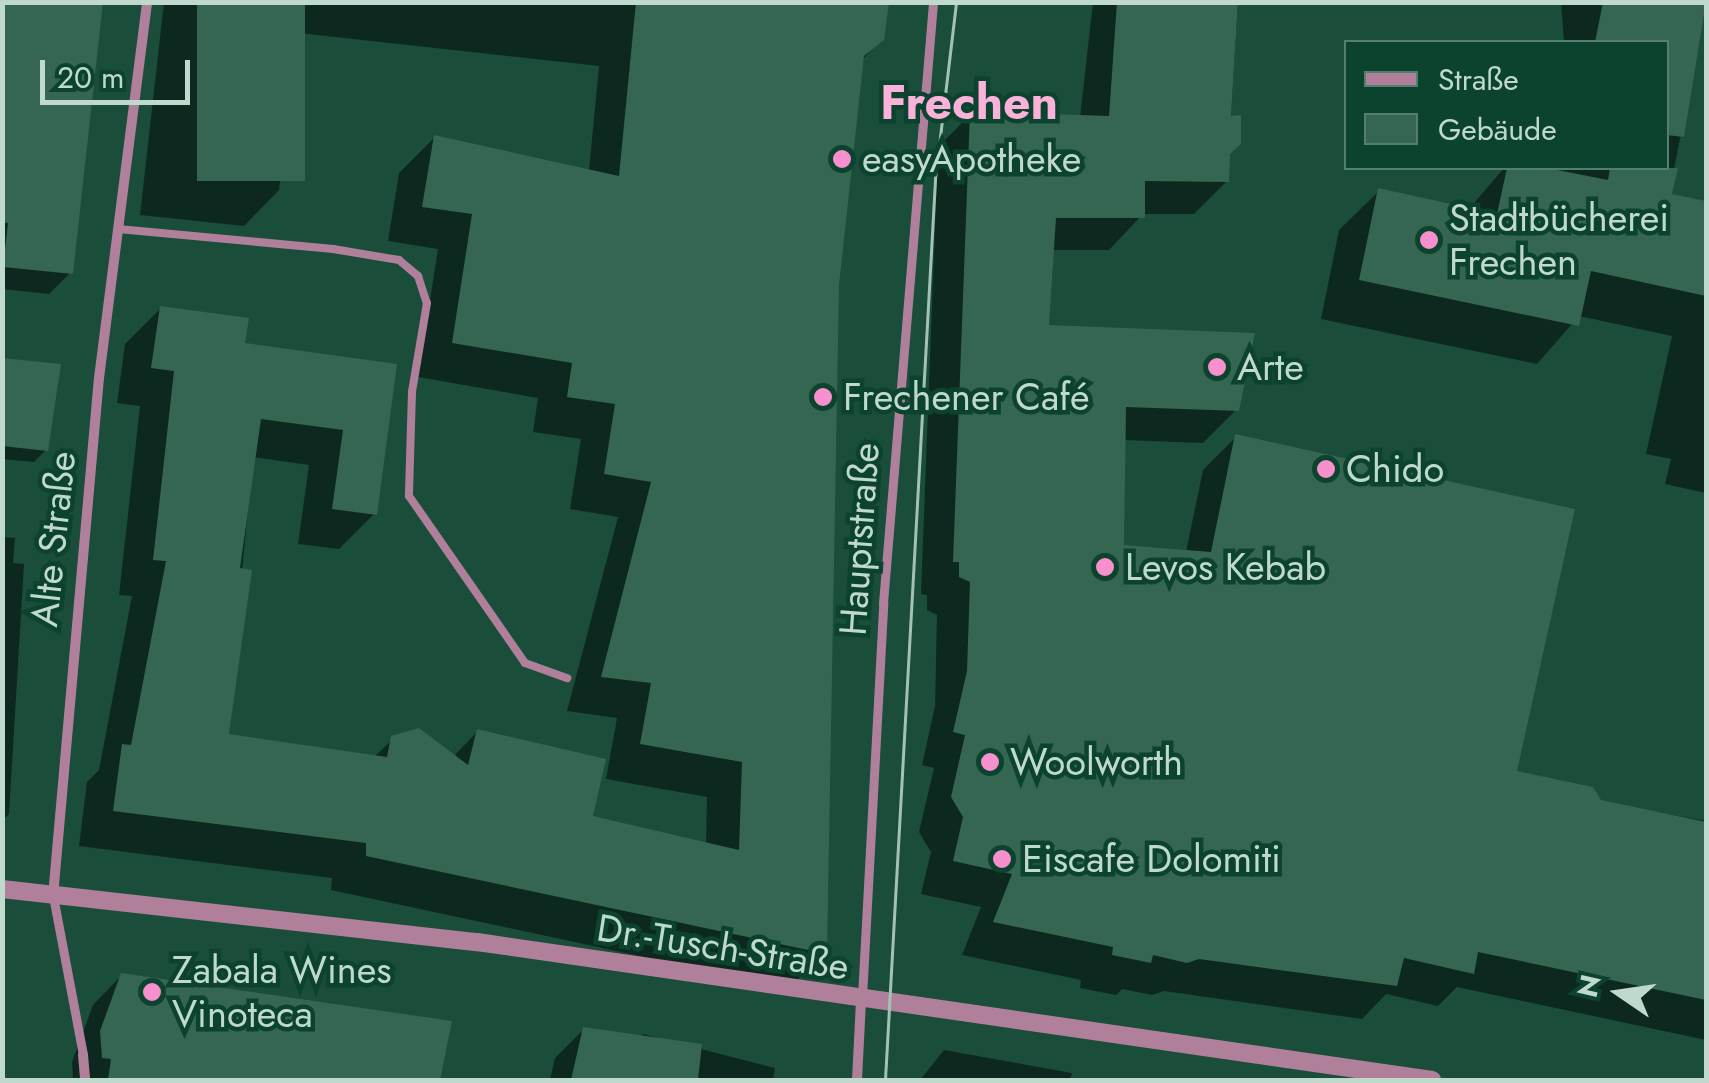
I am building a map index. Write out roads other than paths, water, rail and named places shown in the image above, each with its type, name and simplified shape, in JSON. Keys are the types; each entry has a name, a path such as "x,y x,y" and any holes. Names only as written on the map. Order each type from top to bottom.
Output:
{"street":[{"name":"Alte Straße","path":"85,1080 53,896 118,229 147,2"},
{"name":"Hauptstraße","path":"857,1080 884,603 933,2"},
{"name":"Dr.-Tusch-Straße","path":"2,890 477,942 862,1001 984,1013 1432,1080"}],"lane":[{"path":"118,229 334,249 399,260 418,276 427,303 412,392 409,496 525,663 567,678"}],"tram line":[{"path":"885,1080 935,179 956,2"}],"place":[{"name":"easyApotheke","path":"842,159"},
{"name":"Stadtbücherei Frechen","path":"1429,240"},
{"name":"Arte","path":"1217,367"},
{"name":"Frechener Café","path":"823,397"},
{"name":"Chido","path":"1326,469"},
{"name":"Levos Kebab","path":"1105,567"},
{"name":"Woolworth","path":"990,762"},
{"name":"Eiscafe Dolomiti","path":"1002,859"},
{"name":"Zabala Wines Vinoteca","path":"152,992"}],"district":[{"name":"Frechen","path":"969,103"}]}
